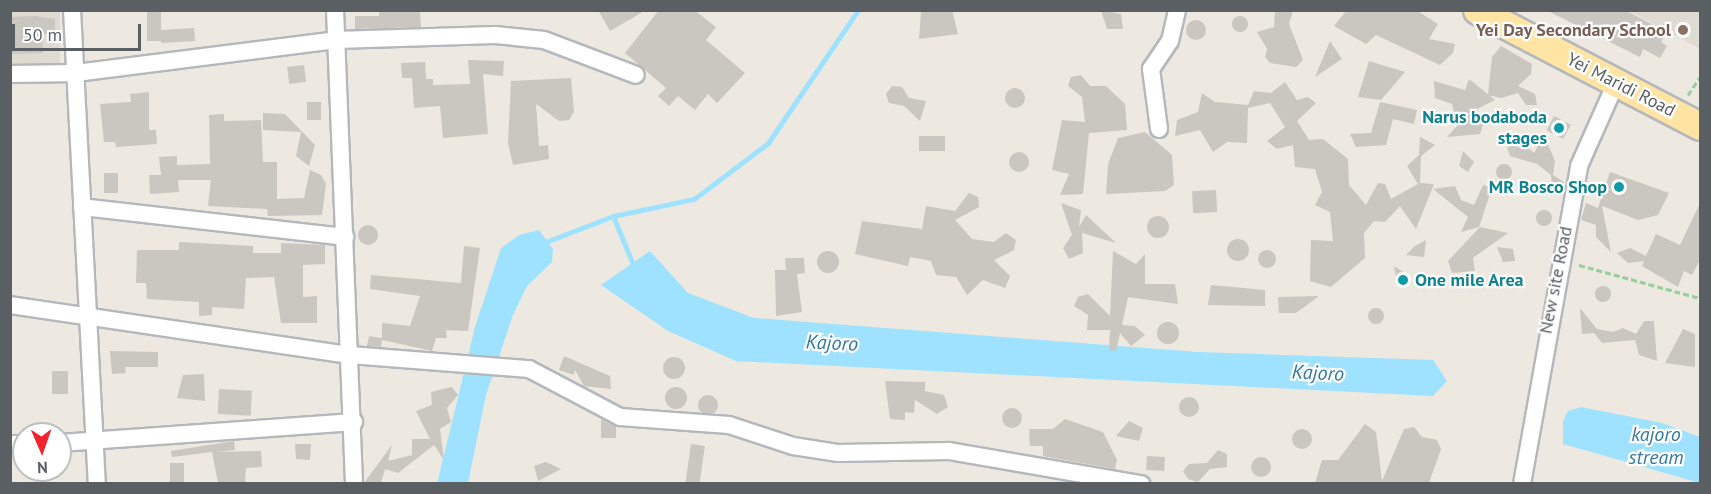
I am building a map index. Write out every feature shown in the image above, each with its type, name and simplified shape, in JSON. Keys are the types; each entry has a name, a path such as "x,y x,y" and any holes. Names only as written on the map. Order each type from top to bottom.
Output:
{"main road":[{"name":"Yei Maridi Road","path":"1477,10 1701,126"}],"street":[{"path":"72,10 97,442 97,483"},
{"path":"335,10 354,422 354,483"},
{"path":"1160,129 1150,69 1170,41 1177,10"},
{"path":"10,74 76,73 336,40 495,35 544,40 636,75"},
{"name":"New site Road","path":"1522,483 1560,261 1579,166 1616,83"},
{"path":"82,207 345,237"},
{"path":"10,305 350,355 529,369 620,417 729,425 793,446 862,455 949,451 1141,483"},
{"path":"72,443 354,422"}],"path":[{"path":"1560,261 1701,298"}],"shaded area":[{"path":"10,11 60,11 60,67 10,67"},
{"name":"Yei Day Secondary School","path":"1630,11 1700,11 1700,49"}],"water":[{"path":"539,230 553,249 552,262 527,286 513,315 486,395 468,483 437,484 475,327 501,248 519,235"},
{"path":"650,251 688,293 754,318 1198,352 1433,360 1447,381 1433,396 736,361 668,331 601,285"},
{"name":"kajoro stream","path":"1581,407 1662,423 1700,437 1700,483 1563,444 1563,421 1568,411"}],"building":[{"path":"147,10 161,10 161,30 194,28 195,41 161,43 161,41 147,41"},
{"path":"379,10 420,12 421,27 355,29 355,16 379,16"},
{"path":"598,10 646,10 610,31"},
{"path":"659,10 694,10 716,27 706,40 745,73 717,103 708,94 695,110 678,96 669,106 658,96 666,88 625,53"},
{"path":"952,10 958,34 919,39 921,12"},
{"path":"1101,10 1121,14 1123,29 1107,29"},
{"path":"1275,10 1293,10 1289,24 1303,60 1296,67 1270,63 1265,57 1267,49 1257,32 1274,27"},
{"path":"1347,10 1416,10 1438,24 1429,39 1455,44 1453,53 1440,65 1376,35 1366,44 1334,26"},
{"path":"1546,10 1625,10 1667,32 1661,42 1667,46 1660,58 1643,49 1640,57"},
{"path":"36,16 55,19 55,34 42,34 43,53 10,54 10,17"},
{"path":"1237,16 1243,16 1248,24 1246,30 1237,32 1232,27 1232,21"},
{"path":"1192,20 1200,20 1206,26 1206,34 1200,40 1192,40 1186,34 1186,26"},
{"path":"1330,41 1342,59 1315,77"},
{"path":"1501,46 1532,64 1531,74 1518,86 1535,94 1537,105 1526,105 1518,93 1501,98 1488,95 1492,57"},
{"path":"468,60 504,61 503,76 483,74 488,134 443,138 440,106 414,108 412,78 402,78 401,63 425,62 426,79 433,79 433,85 470,84"},
{"path":"1369,61 1405,72 1381,100 1358,97"},
{"path":"304,65 306,82 289,84 287,67"},
{"path":"1081,75 1090,86 1106,86 1125,104 1127,130 1089,133 1083,194 1060,195 1069,174 1052,170 1062,120 1085,122 1082,97 1068,86 1071,77"},
{"path":"571,78 574,112 569,120 559,121 536,104 539,146 548,145 549,159 513,165 508,143 511,81"},
{"path":"1469,79 1495,100 1475,110 1483,125 1480,134 1447,137 1457,126 1452,104 1435,98 1434,81 1465,90"},
{"path":"1285,82 1297,100 1308,97 1316,103 1297,121 1309,140 1323,139 1348,159 1349,185 1366,205 1378,183 1385,184 1391,199 1418,184 1407,166 1419,155 1420,137 1435,145 1421,156 1420,183 1434,184 1416,229 1400,206 1385,222 1374,221 1364,233 1365,258 1331,287 1310,281 1311,240 1333,241 1330,212 1315,205 1322,192 1315,169 1295,167 1293,145 1277,149 1267,141 1285,127 1270,103 1248,108 1247,143 1227,142 1213,152 1200,130 1175,136 1177,120 1198,112 1202,93 1215,102 1248,105 1254,91 1271,93"},
{"path":"892,86 902,87 909,98 926,101 920,121 904,106 889,103 886,94"},
{"path":"1011,88 1019,88 1025,94 1025,102 1019,108 1011,108 1005,102 1005,94"},
{"path":"149,92 149,130 156,130 157,144 116,147 115,142 104,142 100,104 131,102 130,94"},
{"path":"307,102 321,102 321,120 307,120"},
{"path":"1380,102 1417,110 1414,124 1393,119 1386,145 1356,147 1350,134 1371,133"},
{"path":"263,113 285,114 315,145 309,166 296,156 301,132 263,130"},
{"path":"224,114 224,121 261,120 263,162 277,162 277,199 304,198 310,170 321,175 326,184 322,215 268,216 267,209 208,206 211,180 178,180 179,192 150,194 149,175 161,175 159,157 177,156 177,165 210,164 209,115"},
{"name":"Narus bodaboda stages","path":"1554,116 1571,125 1563,139 1546,130"},
{"path":"1145,132 1172,155 1174,185 1165,191 1106,194 1108,164 1118,138"},
{"path":"1544,135 1555,161 1553,175 1564,182 1562,191 1553,195 1551,175 1537,164 1510,156 1507,148 1518,139 1534,153"},
{"path":"919,136 945,136 945,151 919,151"},
{"path":"1463,151 1474,162 1468,172 1459,166"},
{"path":"1015,152 1023,152 1029,158 1029,166 1023,172 1015,172 1009,166 1009,158"},
{"path":"1504,164 1512,172 1504,180 1496,172"},
{"path":"1610,172 1669,193 1658,215 1638,220 1602,206 1611,252 1596,237 1596,225 1581,220 1586,203 1598,208"},
{"path":"104,173 118,173 118,193 104,193"},
{"path":"1483,185 1492,188 1479,227 1461,232 1468,217 1433,189 1455,186 1461,200 1474,205"},
{"path":"1216,190 1217,212 1193,213 1192,191"},
{"path":"969,193 978,197 979,207 955,220 972,239 994,242 1006,233 1016,240 1014,250 994,260 1010,276 1005,288 983,280 967,295 956,277 936,275 931,261 910,257 908,266 855,254 862,221 922,229 926,206 955,211"},
{"path":"1701,201 1701,258 1692,275 1684,271 1678,287 1642,266 1644,261 1628,263 1617,253 1630,248 1646,256 1656,234 1680,245"},
{"path":"1061,203 1081,210 1079,227 1086,215 1116,243 1082,233 1083,253 1069,259 1063,248 1072,235"},
{"path":"1544,210 1550,212 1552,218 1550,224 1544,226 1538,224 1536,218 1538,212"},
{"path":"1158,216 1166,219 1169,227 1166,235 1158,238 1150,235 1147,227 1150,219"},
{"path":"364,225 372,225 378,231 378,239 372,245 364,245 358,239 358,231"},
{"path":"1480,227 1508,233 1473,258 1475,271 1452,273 1448,261"},
{"path":"1238,239 1246,242 1249,250 1246,258 1238,261 1230,258 1227,250 1230,242"},
{"path":"1426,240 1424,257 1406,255 1415,246"},
{"path":"179,242 253,246 253,253 281,253 281,243 325,245 325,264 303,265 303,297 317,296 317,323 281,323 274,277 246,278 244,309 212,307 212,315 199,316 199,302 147,299 146,283 136,283 137,250 179,250"},
{"path":"464,246 480,248 468,331 446,330 447,338 436,338 432,351 382,340 381,347 367,346 369,336 382,338 382,323 410,326 420,296 370,289 371,275 461,283"},
{"path":"1497,247 1513,249 1515,261 1503,262"},
{"path":"1267,250 1273,253 1276,259 1273,265 1267,268 1261,265 1258,259 1261,253"},
{"path":"828,251 836,254 839,262 836,270 828,273 820,270 817,262 820,254"},
{"path":"1113,251 1136,264 1145,254 1145,284 1175,284 1178,304 1128,297 1122,325 1135,326 1145,335 1131,346 1120,333 1116,351 1109,350 1110,330 1087,330 1088,315 1074,306 1078,297 1088,294 1110,316"},
{"path":"785,258 804,258 805,273 797,274 802,312 776,316 775,270 786,270"},
{"path":"1394,266 1409,276 1407,287 1397,283"},
{"path":"1211,285 1265,290 1265,306 1208,305"},
{"path":"1603,286 1609,288 1611,294 1609,300 1603,302 1597,300 1595,294 1597,288"},
{"path":"1319,296 1296,313 1279,313 1278,297"},
{"path":"1376,308 1384,316 1376,324 1368,316"},
{"path":"1580,308 1597,329 1613,332 1623,328 1636,334 1644,321 1654,321 1657,361 1639,355 1635,340 1602,343 1594,333 1582,334"},
{"path":"1168,322 1176,325 1179,333 1176,341 1168,344 1160,341 1157,333 1160,325"},
{"path":"1683,329 1695,334 1695,367 1665,363"},
{"path":"110,351 158,352 158,367 125,367 126,373 112,374"},
{"path":"564,356 610,376 611,389 584,386 575,370 574,375 559,370"},
{"path":"674,357 682,360 685,368 682,376 674,379 666,376 663,368 666,360"},
{"path":"52,371 68,371 68,394 52,394"},
{"path":"204,374 205,401 177,398 183,375"},
{"path":"885,381 925,382 925,391 944,395 948,407 937,414 915,400 914,413 905,412 905,420 890,419"},
{"path":"452,387 458,395 447,408 451,422 440,429 444,460 434,445 398,473 385,469 381,483 364,483 392,445 388,461 412,455 412,439 430,439 416,411 432,405 431,392"},
{"path":"676,387 684,390 687,398 684,406 676,409 668,406 665,398 668,390"},
{"path":"219,389 252,391 251,416 218,414"},
{"path":"708,395 715,398 718,405 715,412 708,415 701,412 698,405 701,398"},
{"path":"1185,397 1193,397 1199,403 1199,411 1193,417 1185,417 1179,411 1179,403"},
{"path":"1008,408 1016,408 1022,414 1022,422 1016,428 1008,428 1002,422 1002,414"},
{"path":"601,419 616,427 616,438 601,438"},
{"path":"1065,419 1103,432 1117,460 1115,469 1043,456 1043,446 1030,446 1029,429 1053,429"},
{"path":"1129,421 1143,428 1139,441 1116,436"},
{"path":"1365,424 1376,432 1382,481 1404,429 1414,427 1422,437 1437,440 1441,449 1429,483 1315,483 1322,460 1338,460"},
{"path":"1298,429 1306,429 1312,435 1312,443 1306,449 1298,449 1292,443 1292,435"},
{"path":"234,441 235,450 215,452 261,451 262,467 246,468 245,483 218,483 212,452 172,457 171,451"},
{"path":"295,444 311,444 310,460 296,459"},
{"path":"691,444 705,446 700,484 686,483"},
{"path":"1218,450 1227,454 1227,467 1210,469 1198,482 1188,479 1183,471 1189,464 1207,463"},
{"path":"1147,456 1165,457 1164,471 1146,470"},
{"path":"1257,457 1265,457 1271,463 1271,471 1265,477 1257,477 1251,471 1251,463"},
{"path":"546,462 561,469 538,481 534,466"},
{"path":"170,463 184,463 184,483 170,483"}],"waterway":[{"path":"543,243 613,216 694,199 768,143 858,10"},
{"name":"Kajoro","path":"613,216 635,269"}],"place":[{"name":"Yei Day Secondary School","path":"1683,30"},
{"name":"Narus bodaboda stages","path":"1559,128"},
{"name":"MR Bosco Shop","path":"1619,187"},
{"name":"One mile Area","path":"1403,280"}]}
